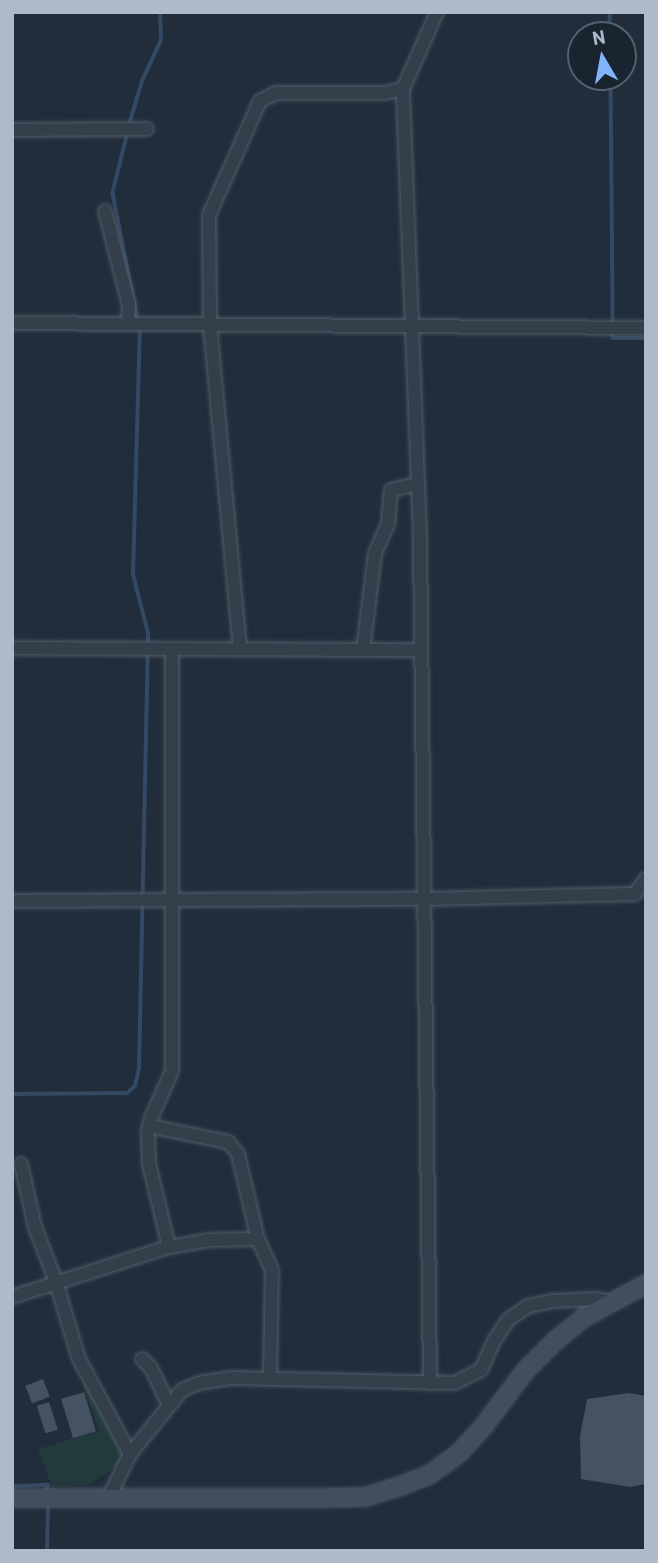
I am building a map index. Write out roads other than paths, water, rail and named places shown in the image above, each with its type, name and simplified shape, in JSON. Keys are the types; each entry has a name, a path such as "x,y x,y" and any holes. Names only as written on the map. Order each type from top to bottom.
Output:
{"street":[{"path":"430,1383 426,899 419,650 418,484 403,89 437,12"},
{"path":"240,649 210,323 209,215 260,101 276,93 384,93 403,89"},
{"path":"12,130 147,129"},
{"path":"106,211 129,305 128,323"},
{"path":"12,323 414,324 646,328"},
{"path":"363,650 375,553 388,524 391,490 418,484"},
{"path":"12,648 172,651 419,650"},
{"path":"169,1247 149,1164 149,1126 172,1071 172,651"},
{"path":"12,901 426,899 635,894 646,878"},
{"path":"149,1126 229,1142 238,1154 258,1239 272,1270 270,1379"},
{"path":"21,1164 35,1227 56,1282 79,1359 130,1454"},
{"path":"12,1297 169,1247 210,1240 258,1239"},
{"path":"12,1498 365,1497 400,1486 429,1475 459,1453 526,1370 574,1326 610,1302 646,1284"},
{"path":"108,1499 130,1454 182,1390 199,1383 232,1378 455,1383 481,1370 494,1341 509,1319 528,1307 552,1301 597,1299 610,1302"},
{"path":"142,1359 151,1368 169,1405"}],"waterway":[{"path":"129,125 142,81 161,40 160,12"},
{"path":"610,12 610,21"},
{"path":"611,91 613,324"},
{"path":"128,132 113,193 138,320"},
{"path":"12,1094 127,1093 135,1086 139,1069 148,633 133,575 140,327"},
{"path":"613,331 613,338 646,338"},
{"path":"12,1486 48,1485 48,1493"},
{"path":"47,1551 48,1504"}]}
